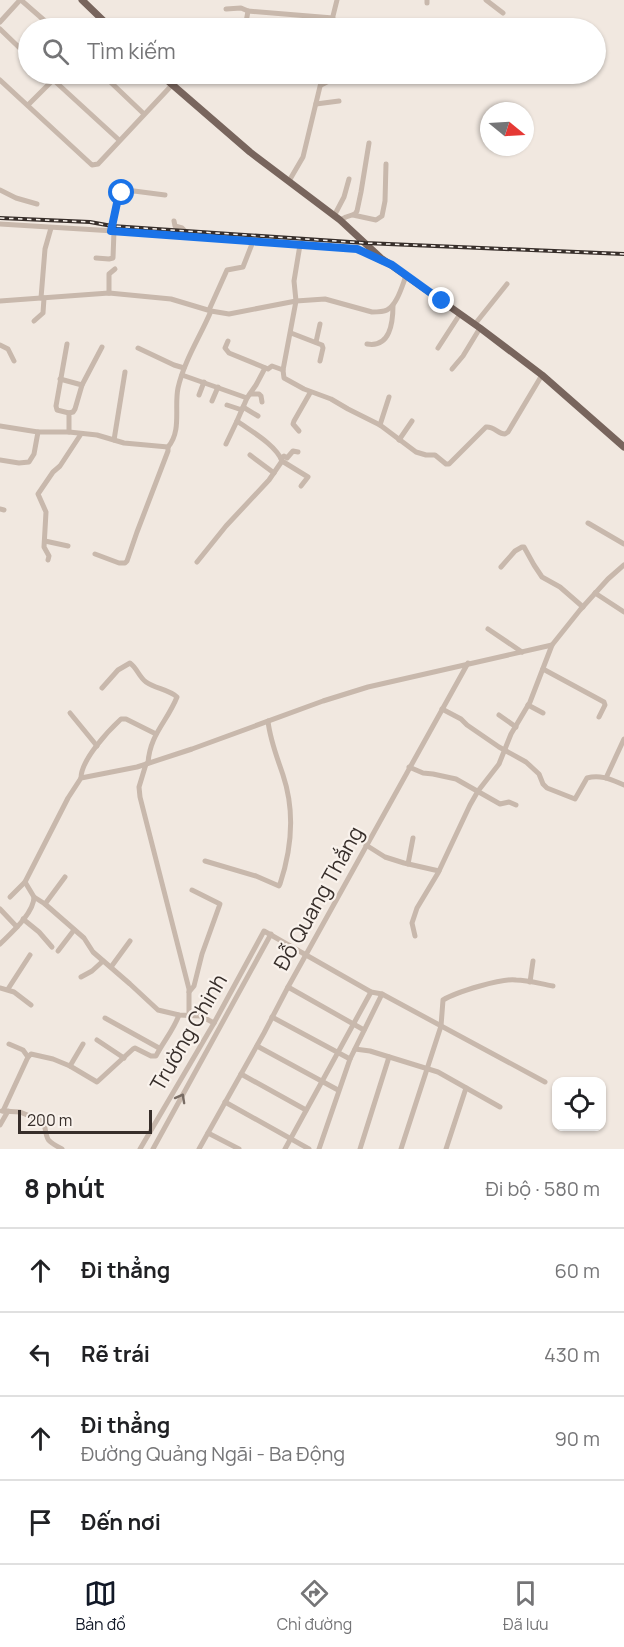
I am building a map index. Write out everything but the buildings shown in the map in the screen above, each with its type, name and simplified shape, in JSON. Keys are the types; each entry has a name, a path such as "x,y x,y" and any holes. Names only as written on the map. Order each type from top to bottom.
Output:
{"main road":[{"path":"82,0 98,18"},
{"path":"172,85 250,152 337,218 381,258 478,326 542,375 624,447"}],"street":[{"path":"0,22 21,0 42,18"},
{"path":"226,9 241,8 248,11 333,18 337,0"},
{"path":"486,0 503,13"},
{"path":"247,18 248,11"},
{"path":"0,30 18,47"},
{"path":"0,80 92,165 98,164 172,85"},
{"path":"27,105 48,84"},
{"path":"58,84 119,140"},
{"path":"112,84 144,114"},
{"path":"289,181 303,157 321,85"},
{"path":"316,105 339,101"},
{"path":"353,215 356,213 359,201 369,143"},
{"path":"349,179 337,218 353,215 376,220 382,216 385,201 386,164"},
{"path":"0,190 16,198 37,204"},
{"path":"96,258 113,258 113,231 117,203 122,193 134,191 165,195"},
{"path":"174,221 175,226 182,228 191,237"},
{"path":"0,224 357,249 392,265"},
{"path":"33,321 43,313 45,249 51,228"},
{"path":"95,554 118,563 127,561 175,431 177,393 184,368 227,270 243,267 255,241"},
{"path":"300,244 294,281 296,302 283,370 284,378 310,393 332,399 380,425 416,452 435,455 449,464 486,427 503,435 508,432 542,375"},
{"path":"109,293 109,274 115,269"},
{"path":"367,344 378,345 385,339 392,320 393,305 406,276"},
{"path":"452,369 463,356 478,326 507,284"},
{"path":"0,301 109,293 171,299 229,314 318,299 332,300 372,312 387,310 393,305"},
{"path":"438,348 460,314"},
{"path":"316,342 320,324"},
{"path":"291,333 323,346 320,361"},
{"path":"228,341 226,351 268,369 272,366 283,370"},
{"path":"67,344 56,408 69,413"},
{"path":"0,345 8,349 14,361"},
{"path":"69,413 75,409 82,385 102,347"},
{"path":"138,348 184,368"},
{"path":"226,444 248,396 265,368"},
{"path":"114,440 125,372"},
{"path":"182,375 248,396 259,394 262,402"},
{"path":"60,379 82,385"},
{"path":"200,395 204,382"},
{"path":"212,401 218,387"},
{"path":"299,430 293,424 310,393"},
{"path":"380,425 389,397"},
{"path":"227,405 242,408 258,416"},
{"path":"69,413 69,432"},
{"path":"237,421 258,436 282,460 308,477 301,486"},
{"path":"399,440 412,421"},
{"path":"0,426 38,432 97,435 124,443 168,447"},
{"path":"0,460 29,462 34,454 38,432"},
{"path":"48,560 49,556 44,547 46,512 38,494 81,434"},
{"path":"198,562 226,526 264,486 284,456 287,458 293,451 298,452"},
{"path":"250,455 274,473"},
{"path":"588,524 624,544"},
{"path":"45,541 68,546"},
{"path":"501,567 515,551 523,547 542,577 560,587 583,607"},
{"path":"415,936 414,916 478,791 499,764 528,705 552,645 595,593 624,565"},
{"path":"595,593 624,612"},
{"path":"488,630 522,652"},
{"path":"81,778 109,774 147,764 368,687 552,645"},
{"path":"102,688 118,670 130,663 134,665 143,680 172,692 177,697 156,734 138,787 189,993 189,1014"},
{"name":"Đỗ Quang Thắng","path":"199,1149 468,663"},
{"path":"543,669 604,702 605,705 599,717"},
{"path":"528,705 543,713"},
{"path":"442,709 526,762 539,774 547,788 575,799 587,778 606,778 624,785"},
{"path":"70,713 97,746"},
{"path":"499,715 516,727"},
{"path":"10,897 25,882 68,798 81,778 82,771 109,730 123,718 156,734"},
{"path":"205,861 256,876 279,886 280,884 290,844 291,807 268,721"},
{"path":"606,778 624,739"},
{"path":"409,768 456,779 500,804 509,802 516,805"},
{"path":"408,864 413,838"},
{"path":"366,845 385,857 439,871"},
{"path":"45,904 65,877"},
{"path":"25,882 34,897 84,938 93,952 158,1010 178,1015 201,1016 214,1023"},
{"path":"189,993 195,982 202,954 220,904 192,890"},
{"path":"0,944 23,919 32,906 34,897"},
{"path":"0,909 16,927"},
{"path":"23,919 52,947"},
{"path":"58,951 74,930"},
{"name":"Trường Chinh","path":"140,1149 214,1023 264,931 271,934 153,1149"},
{"path":"271,934 371,992 382,994 545,1082"},
{"path":"111,967 130,941"},
{"path":"8,989 30,955"},
{"path":"81,977 93,971 103,961"},
{"path":"530,982 533,962"},
{"path":"401,1149 441,1026 443,1000 478,987 512,980 554,987"},
{"path":"288,987 364,1030"},
{"path":"0,989 8,989 31,1005"},
{"path":"285,1149 371,992"},
{"path":"319,1149 350,1059 382,994"},
{"path":"0,1125 28,1057 32,1054 70,1066 97,1082 130,1050 135,1048 153,1057 158,1053 159,1048 172,1032 178,1015"},
{"path":"272,1017 350,1059"},
{"path":"105,1018 159,1048"},
{"path":"97,1040 124,1058"},
{"path":"9,1044 23,1050 28,1057"},
{"path":"70,1066 83,1044"},
{"path":"257,1046 338,1090"},
{"path":"355,1050 370,1051 438,1072 500,1107"},
{"path":"360,1149 389,1057"},
{"path":"241,1074 306,1110"},
{"path":"446,1149 466,1088"},
{"path":"225,1102 309,1149"},
{"path":"4,1111 20,1112 44,1122 46,1137 62,1149"},
{"path":"208,1132 239,1149"}],"railway":[{"path":"0,218 90,222 112,226 365,243 624,254"}],"route":[{"path":"122,193 119,196 111,231 357,249 392,265 442,301"}]}
